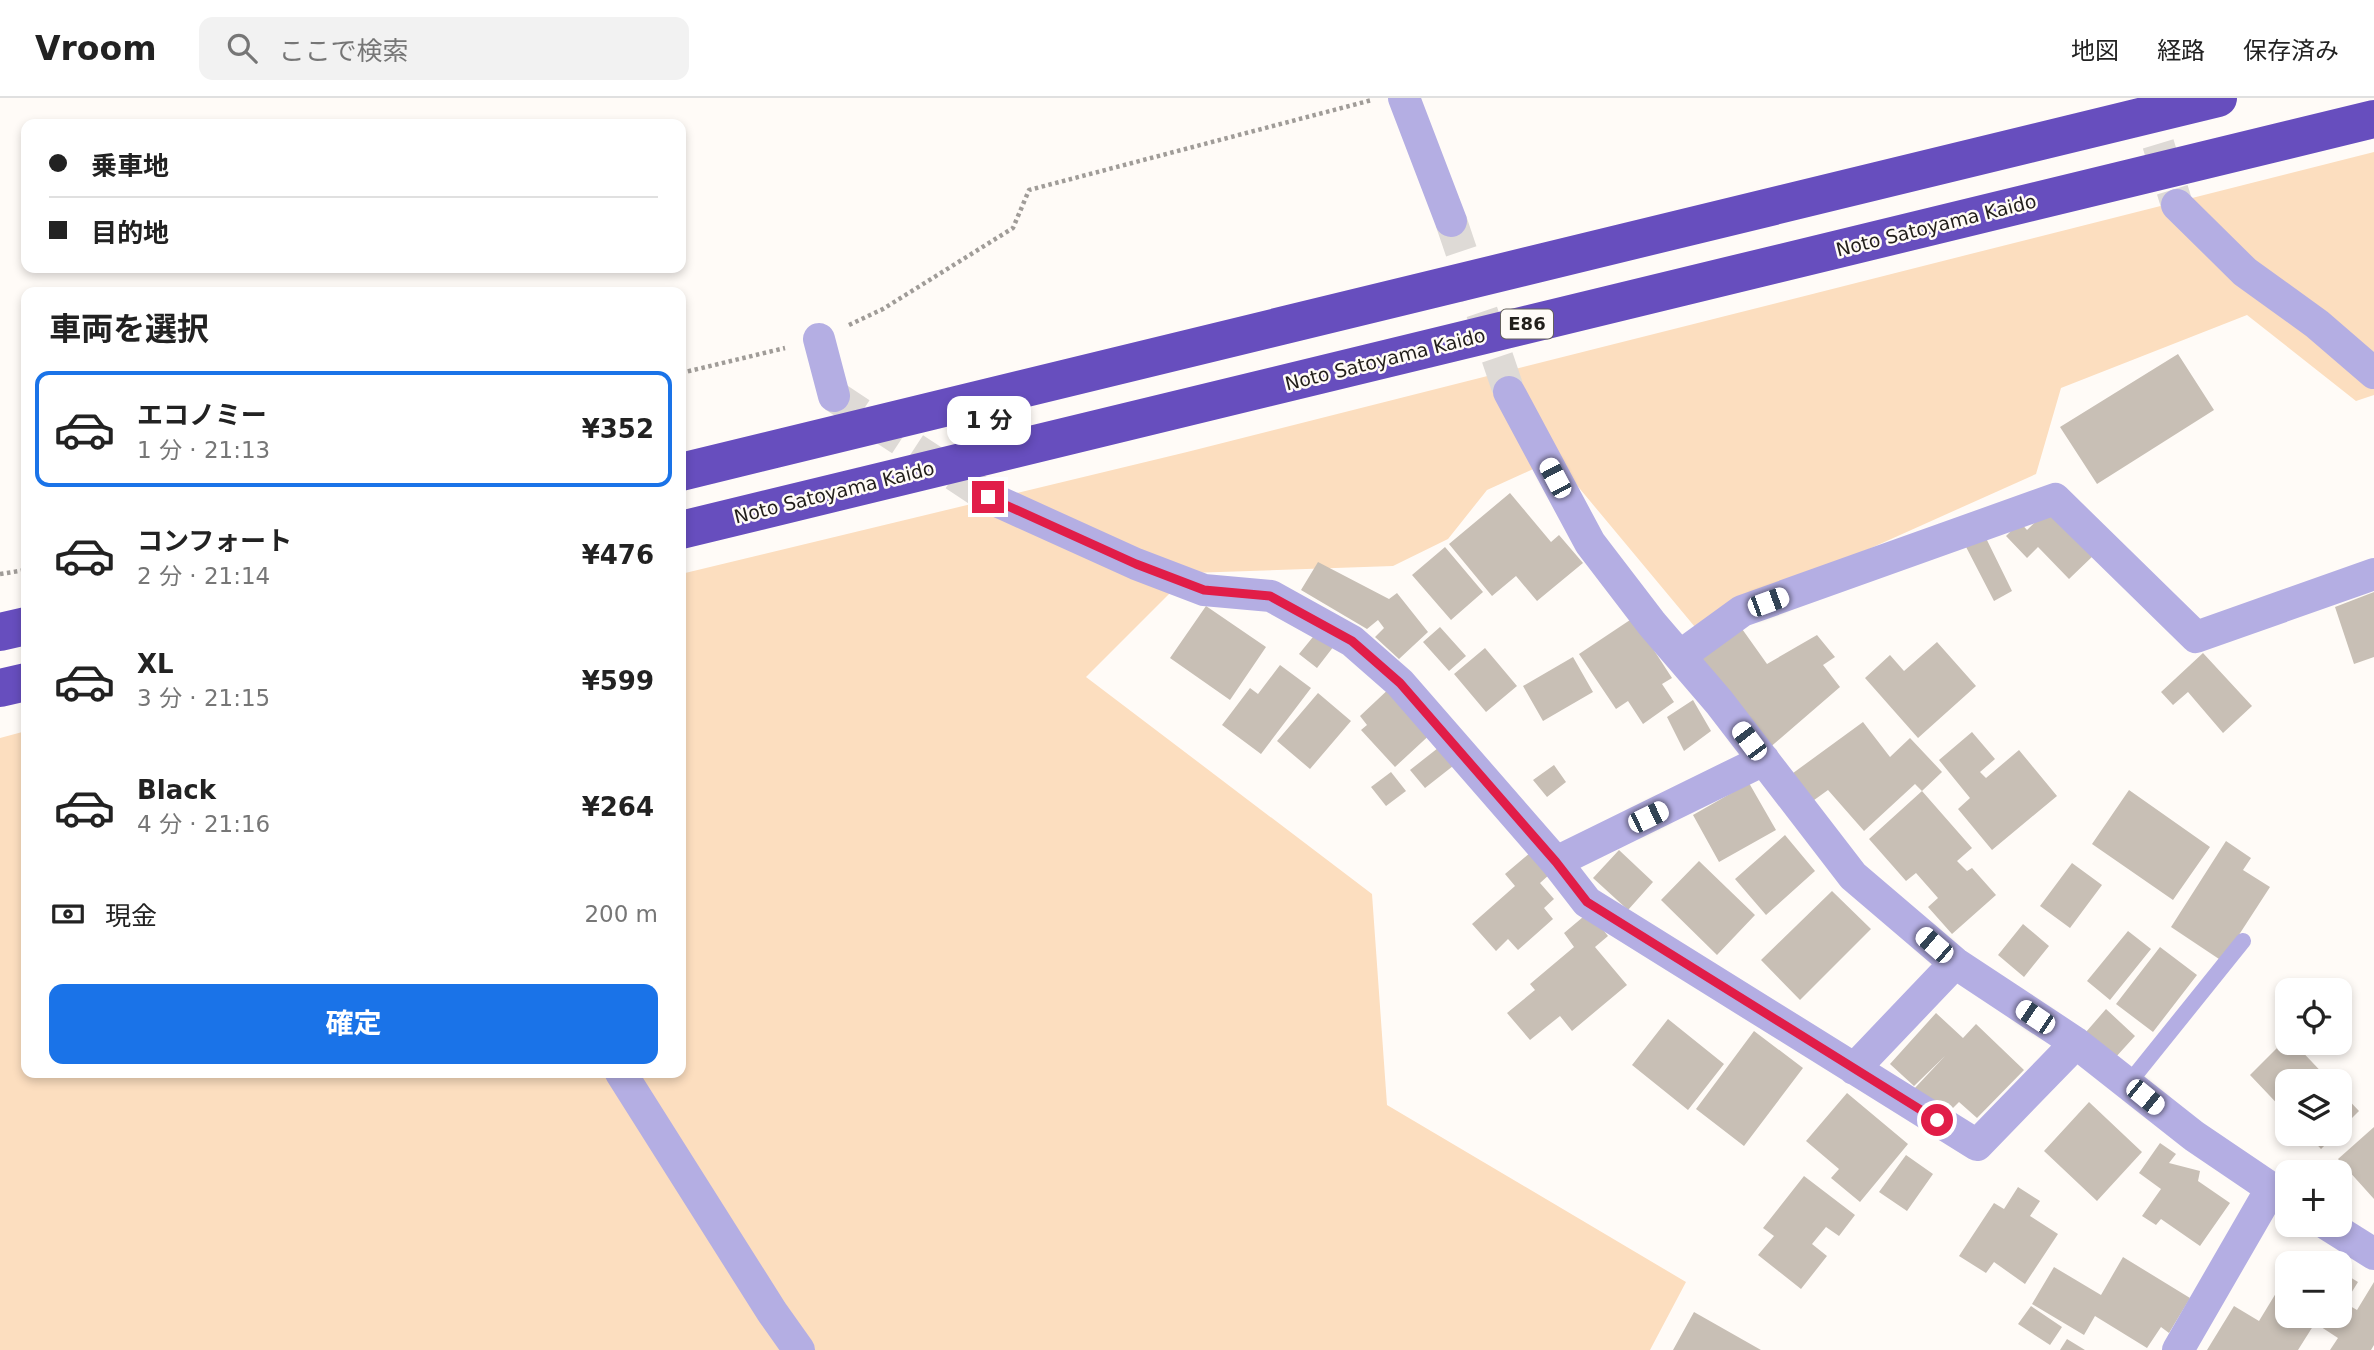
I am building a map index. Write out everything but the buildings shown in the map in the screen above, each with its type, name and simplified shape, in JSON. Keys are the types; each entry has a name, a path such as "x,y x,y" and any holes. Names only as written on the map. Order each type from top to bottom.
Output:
{"highway":[{"path":"686,471 2218,98"},
{"name":"Noto Satoyama Kaido","path":"686,529 2374,119"},
{"path":"0,632 21,627"},
{"path":"0,688 21,683"}],"street":[{"path":"1404,98 1451,221"},
{"path":"2177,205 2245,272 2317,324 2374,373"},
{"path":"819,339 835,396"},
{"path":"1509,391 1590,543 1652,624 1719,702 1853,876 1955,963 2076,1044 2194,1136 2275,1191"},
{"path":"988,497 1136,564 1204,590 1270,596 1352,641 1400,683 1556,862 1587,902 1978,1145 2076,1044"},
{"path":"1680,656 1742,611 2055,499 2196,637 2374,575"},
{"path":"1556,862 1763,760"},
{"path":"1854,1069 1955,963"},
{"path":"624,1078 772,1312 799,1350"},
{"path":"2178,1350 2275,1200"},
{"path":"2347,1237 2374,1254"}],"lane":[{"path":"2128,1084 2244,941"}],"path":[{"path":"686,372 819,339 883,309 1013,228 1030,190 1378,98"},
{"path":"0,574 21,571"}],"shaded area":[{"path":"2374,152 2374,395 2356,401 2247,315 2061,388 2036,474 1695,627 1555,459 1487,490 1448,539 1393,566 1190,573 1086,677 1372,894 1387,1105 1686,1282 1650,1350 0,1350 0,738 21,732 21,1078 686,1078 686,573 1187,452"}],"tunnel":[{"path":"2144,98 2177,205"},
{"path":"1451,221 1509,392"},
{"path":"834,396 988,497"}],"route":[{"path":"988,497 1136,564 1204,590 1270,596 1352,641 1400,683 1556,862 1587,902 1937,1120"}]}
